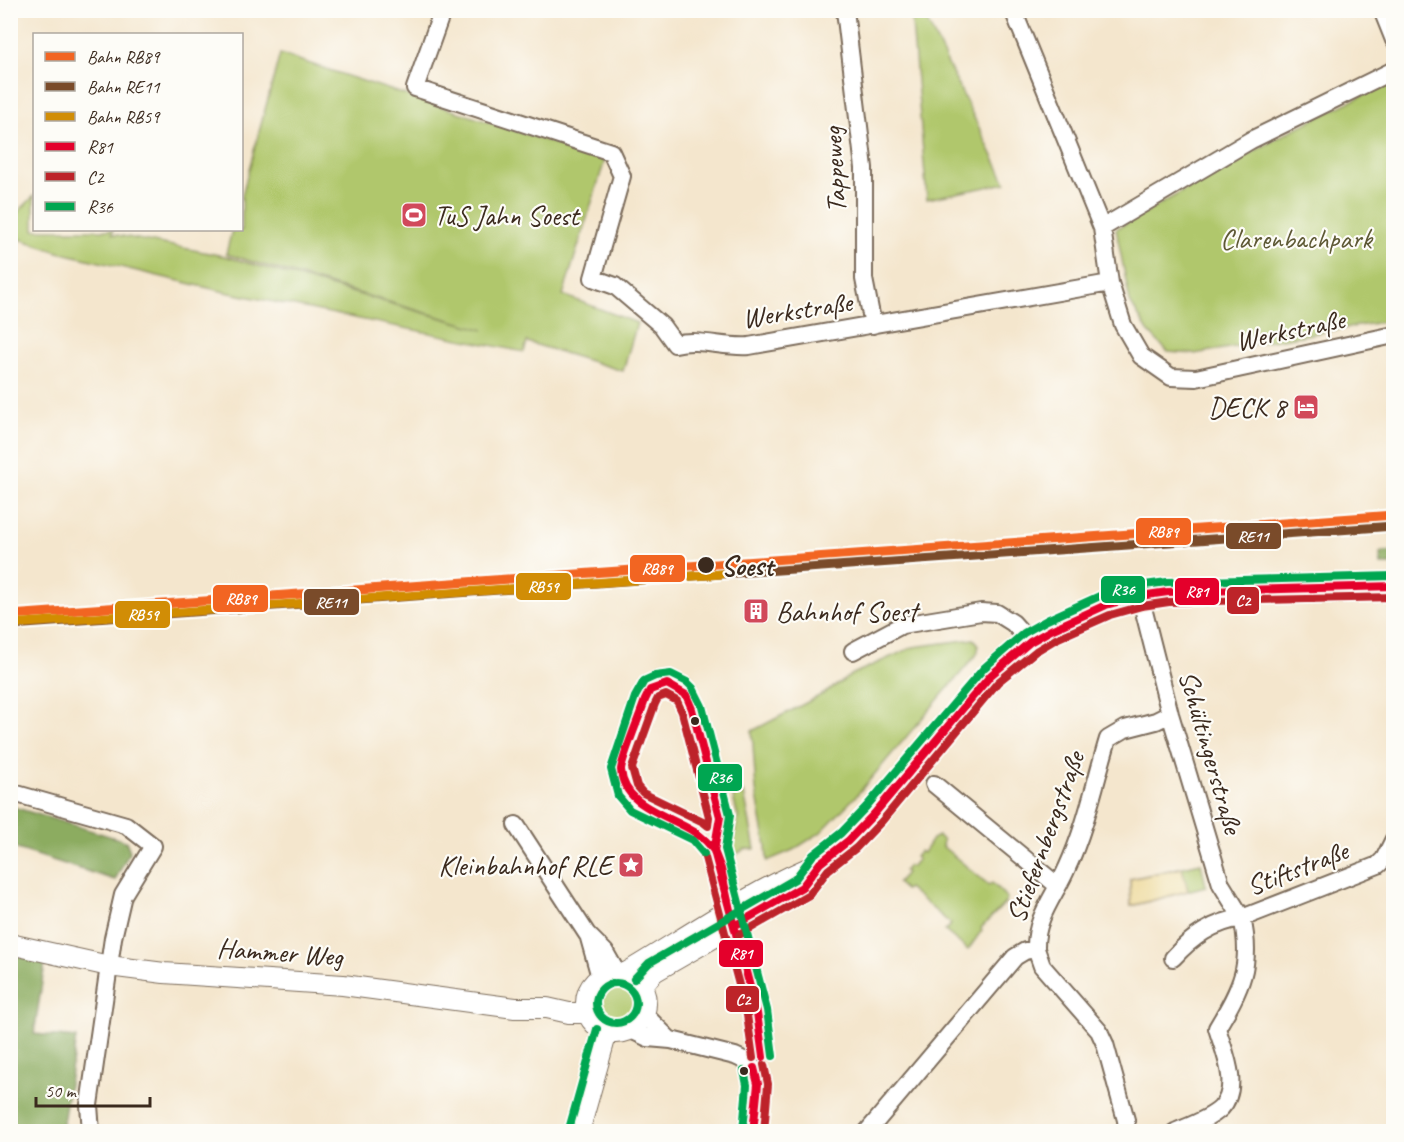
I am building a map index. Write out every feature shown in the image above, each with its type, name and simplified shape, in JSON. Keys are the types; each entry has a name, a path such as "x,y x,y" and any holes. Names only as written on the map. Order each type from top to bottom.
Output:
{"street":[{"name":"Werkstraße","path":"439,10 442,12 415,88 611,152 622,176 593,278 615,286 662,326 675,344 687,341 741,347 1110,282 1123,325 1141,356 1171,377 1196,378 1394,335"},
{"name":"Tappeweg","path":"845,10 864,168 864,279 873,325"},
{"path":"1013,10 1102,228 1110,282"},
{"path":"1382,10 1394,40"},
{"path":"1102,228 1251,140 1394,70"},
{"path":"642,986 654,972 802,887 820,863 848,841 874,814 991,675 1030,642 1077,616 1140,596 1198,590 1394,586"},
{"name":"Schültingerstraße","path":"1140,596 1170,714 1221,884 1242,918"},
{"path":"853,651 902,625 981,612 997,613 1013,623 1030,642"},
{"name":"Stiefernbergstraße","path":"867,1131 1015,957 1025,951 1036,949 1039,922 1068,868 1108,739 1125,729 1156,721 1170,714"},
{"path":"934,784 1058,886"},
{"path":"10,792 126,825 153,846 123,895 109,966 88,1105 88,1121 91,1131"},
{"path":"516,825 587,934 605,952 614,975"},
{"name":"Stiftstraße","path":"1175,1131 1220,1109 1230,1095 1229,1066 1217,1028 1244,976 1248,950 1242,918 1378,865 1394,839"},
{"path":"614,975 634,979 642,986 647,1002 638,1024 631,1030 615,1034 598,1028 587,1004 590,987 798,872 820,863"},
{"path":"1173,958 1190,940 1213,926 1242,918"},
{"name":"Hammer Weg","path":"10,944 109,966 164,973 343,985 515,1008 547,1008 567,999 587,1004"},
{"path":"1036,949 1042,966 1099,1031 1108,1054 1127,1131"},
{"path":"644,1014 671,1040"},
{"path":"631,1030 648,1038 671,1040 758,1063 753,1131"},
{"path":"579,1131 607,1032"}],"green space":[{"path":"911,11 922,11 1006,183 927,199"},
{"name":"TuS Jahn Soest","path":"280,54 605,160 563,295 637,323 623,371 527,342 524,352 225,292 58,252 20,239 11,255 11,219 33,197 33,231 113,231 112,234 224,256 484,330 226,254 232,231 243,231 243,191"},
{"name":"Clarenbachpark","path":"1388,83 1393,83 1393,320 1194,354 1168,352 1148,331 1130,302 1116,229 1290,131"},
{"path":"1393,551 1393,565 1381,565 1380,553"},
{"path":"973,639 978,645 977,654 856,796 820,833 793,850 767,861 756,790 752,731 823,694 853,674 913,647"},
{"path":"737,774 742,794 744,793 755,849 745,849 735,855 732,846 738,817 728,777"},
{"path":"10,806 126,841 130,851 115,880 11,847"},
{"path":"938,836 943,840 942,846 989,885 992,883 1007,898 981,928 982,930 968,950 945,931 951,924 908,888 905,890 897,883 906,873 904,871 908,865 911,867 918,859 915,857 920,851 923,853 932,839"},
{"path":"1201,863 1206,886 1131,906 1130,879"},
{"path":"10,954 45,963 34,1034 76,1038 63,1123 66,1131 11,1131"},
{"path":"616,984 629,989 634,1002 629,1015 616,1020 603,1015 598,1002 603,989"}],"sand":[{"path":"1182,868 1188,891 1131,906 1130,879"}],"railway":[{"path":"721,574 1155,545 1394,526"}],"rail line":[{"name":"RB89","path":"10,615 1394,515"},
{"name":"RE11","path":"11,625 1394,526"},
{"name":"RB59","path":"10,624 721,574"}],"transit line":[{"name":"R36","path":"634,979 649,963 795,879 813,855 841,833 866,807 984,668 1024,633 1047,620 1102,595 1137,586 1167,582 1394,576"},
{"name":"R81","path":"734,926 802,887 820,863 848,841 874,814 991,675 1030,642 1051,630 1106,605 1140,596 1168,592 1394,586"},
{"name":"C2","path":"739,935 809,895 828,870 856,848 882,821 998,682 1036,651 1056,639 1110,615 1142,606 1169,602 1394,597"},
{"name":"R36","path":"704,854 692,840 630,810 618,796 611,769 635,697 644,681 655,676 671,674 687,682 693,688 702,706 730,815 725,849 767,1010 773,1056"},
{"name":"R81","path":"667,684 686,695 692,709 720,817 714,851 704,839 691,830 646,807 625,785 622,765 645,700 650,690 667,684"},
{"name":"C2","path":"666,695 677,701 682,712 709,817 708,826 643,793 637,786 632,768 655,704 658,698 666,695"},
{"name":"R81","path":"714,851 721,869 730,910"},
{"name":"R81","path":"714,851 757,1013 763,1057"},
{"name":"C2","path":"704,854 747,1015 753,1058"},
{"name":"R36","path":"616,983 630,989 636,1003 630,1017 616,1023 602,1017 596,1003 602,989 616,983"},
{"name":"R36","path":"569,1129 597,1029"},
{"name":"C2","path":"764,1065 768,1084 764,1132"},
{"name":"R81","path":"753,1132 758,1084 754,1068"},
{"name":"R36","path":"743,1131 747,1085 744,1071"}],"place":[{"name":"TuS Jahn Soest","path":"414,215"},
{"name":"DECK 8","path":"1306,407"},
{"name":"Soest","path":"706,565"},
{"name":"Bahnhof Soest","path":"756,611"},
{"name":"Kleinbahnhof RLE","path":"631,865"}]}
